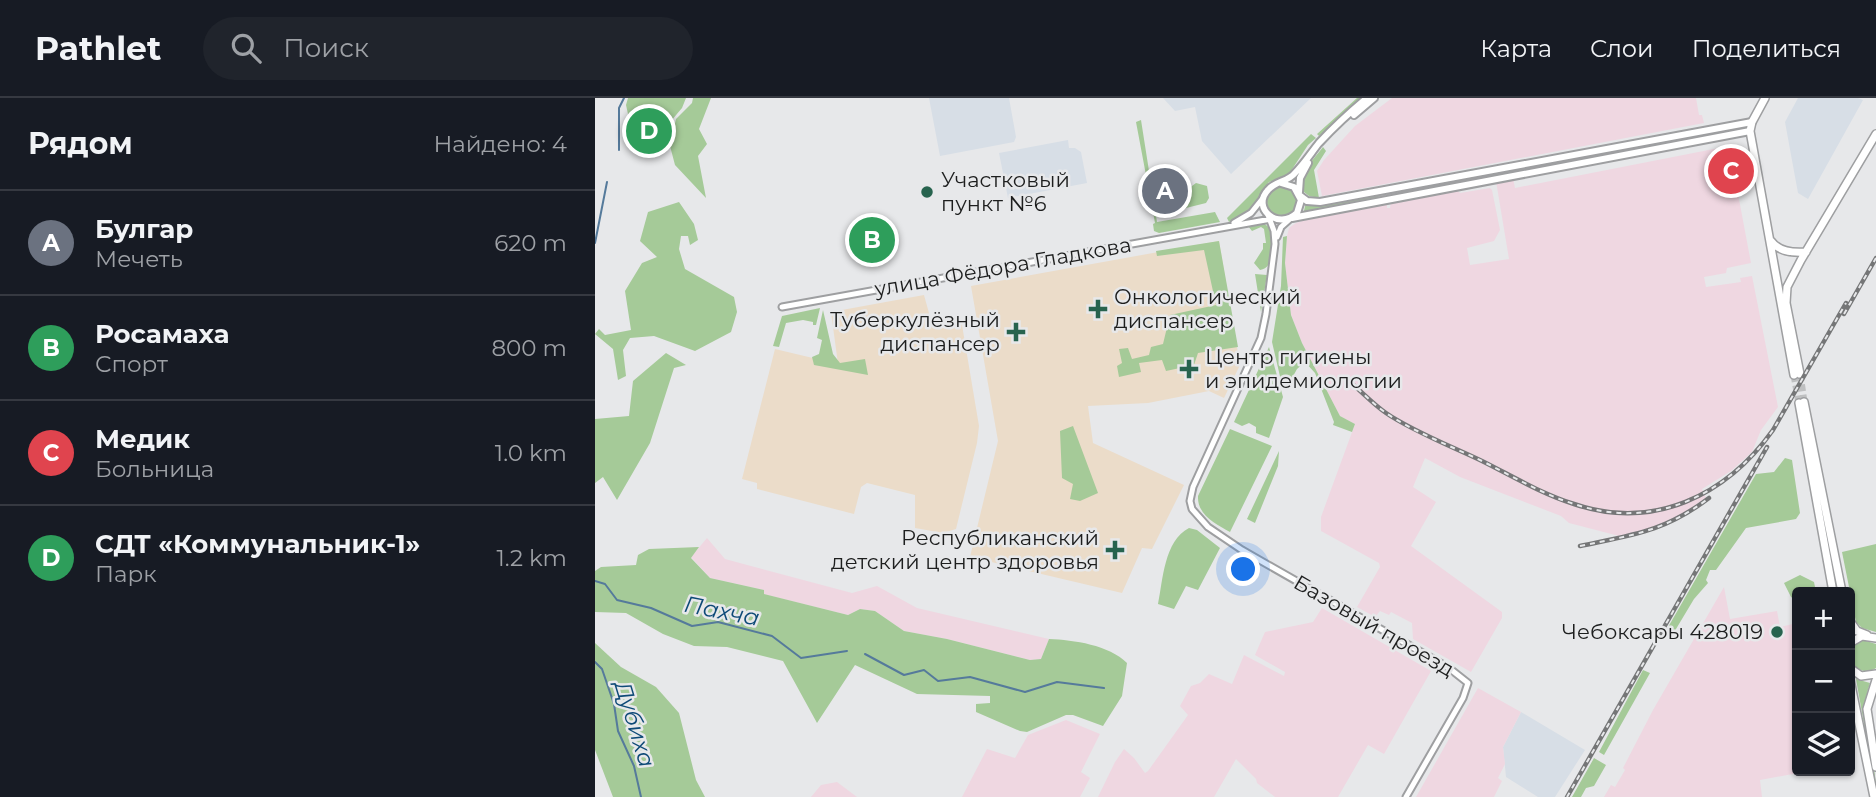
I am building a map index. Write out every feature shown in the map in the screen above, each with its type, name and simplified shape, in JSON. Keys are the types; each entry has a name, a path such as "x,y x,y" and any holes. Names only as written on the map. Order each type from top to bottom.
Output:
{"main road":[{"path":"1367,98 1328,133 1296,173 1270,187 1264,196 1263,204 1271,218 1291,218 1750,131"},
{"path":"1291,218 1300,207 1299,194 1303,172 1316,152 1374,98"},
{"path":"1765,98 1750,131 1774,268 1797,375 1786,303 1787,288 1876,134"},
{"path":"1281,183 1290,185 1307,201 1320,202 1752,122"},
{"path":"1632,144 1634,153"},
{"path":"1449,178 1451,187"},
{"path":"1383,190 1384,200"},
{"path":"1771,241 1779,248 1805,253"},
{"path":"1774,268 1781,275 1793,274"},
{"path":"1832,587 1802,402 1841,587"},
{"path":"1855,628 1873,636"},
{"path":"1855,639 1873,636"},
{"path":"1855,672 1861,676 1876,674"},
{"path":"1876,680 1867,709 1876,767"},
{"path":"1855,704 1874,797"}],"street":[{"name":"улица Фёдора Гладкова","path":"1224,226 1251,213 1264,196"},
{"name":"улица Фёдора Гладкова","path":"782,307 1271,218"},
{"path":"1271,218 1275,244"},
{"path":"1275,244 1281,227 1291,218"},
{"name":"Базовый проезд","path":"1275,244 1261,338 1193,487 1190,501 1192,509 1209,528 1242,550 1450,667 1468,683 1463,698 1406,797"}],"shaded area":[{"path":"929,98 1009,98 1016,137 1014,142 940,156"},
{"path":"1163,98 1311,98 1231,174 1202,141 1195,107 1175,111"},
{"path":"1392,98 1696,98 1699,115 1702,115 1704,123 1322,196 1317,171 1324,160 1355,126"},
{"path":"1798,98 1863,100 1808,199 1798,193 1785,122"},
{"path":"1068,140 1069,148 1081,152 1087,183 1008,198 999,153"},
{"path":"1729,146 1751,263 1727,268 1726,273 1704,277 1706,287 1741,282 1740,278 1752,276 1778,407 1761,430 1752,452 1731,471 1702,489 1706,498 1682,514 1650,529 1619,536 1569,523 1561,516 1460,477 1425,458 1413,487 1436,502 1411,546 1502,612 1502,618 1471,672 1413,639 1412,623 1391,612 1389,615 1380,611 1375,617 1357,607 1380,567 1379,563 1321,531 1321,517 1355,424 1340,416 1302,343 1291,315 1285,263 1289,228 1320,215 1387,203 1387,208 1390,208 1391,202 1457,190 1460,193 1490,188 1500,230 1494,241 1467,248 1470,265 1509,259 1496,181 1513,178 1515,188"},
{"path":"1219,241 1240,365 1224,398 1209,391 1148,403 1088,406 1093,443 1184,485 1152,549 1142,548 1122,593 970,557 998,441 971,286"},
{"path":"924,295 932,324 961,319 979,426 956,529 943,533 915,528 915,495 867,483 861,487 854,514 757,489 757,483 742,479 775,349 838,364 831,312"},
{"path":"707,538 725,559 852,593 877,586 917,608 1049,639 1041,659 1030,660 904,631 875,611 860,609 848,615 763,594 764,590 710,578 691,557"},
{"path":"1724,587 1730,619 1777,611 1780,627 1792,624 1792,774 1760,780 1762,797 1604,797 1611,785 1615,787 1625,770 1623,768"},
{"path":"1322,608 1431,671 1384,754 1368,745 1338,797 1275,797 1257,783 1236,759 1214,797 1098,797 1124,749 1145,773 1148,771 1188,715 1180,706 1191,686 1200,683 1209,674 1232,684 1244,655 1284,676 1285,672 1255,655 1265,632 1313,622"},
{"path":"1478,688 1521,712 1503,747 1505,764 1498,778 1502,781 1494,797 1416,797"},
{"path":"1521,712 1585,750 1555,797 1538,797 1506,777 1503,747"},
{"path":"1066,720 1100,734 1081,772 1090,778 1080,797 962,797 987,749 1015,758 1028,735"},
{"path":"837,782 857,797 811,797 821,785"}],"green space":[{"path":"628,98 686,98 652,156 634,141 626,105"},
{"path":"693,98 711,98 699,129 707,144 698,156 706,198 675,165 670,146 676,119 692,103"},
{"path":"1357,98 1363,98 1319,136 1317,134"},
{"path":"1141,120 1157,222 1215,212 1220,222 1159,233 1154,231 1155,223 1136,122"},
{"path":"1744,126 1744,130 1455,185 1453,182"},
{"path":"1311,134 1316,138 1308,145 1287,177 1269,182 1250,210 1229,222 1227,218"},
{"path":"1323,147 1326,151 1314,170 1319,198 1304,192 1303,179 1307,168"},
{"path":"1196,183 1207,186 1209,198 1206,203 1178,210 1177,197"},
{"path":"1282,187 1293,191 1297,202 1293,213 1282,217 1271,213 1267,202 1271,191"},
{"path":"1378,194 1379,199 1303,215 1306,202 1321,205"},
{"path":"679,202 694,224 698,240 690,245 688,236 681,236 679,249 685,269 734,297 737,312 731,332 695,351 654,336 630,338 623,350 626,376 618,380 613,349 595,334 599,329 605,335 631,330 625,291 642,263 657,257 640,241 648,212"},
{"path":"1262,222 1270,228 1272,253 1269,264 1260,270 1254,263 1263,249 1263,243 1266,243 1264,229 1261,227 1252,231 1248,226"},
{"path":"1287,236 1285,263 1291,315 1302,343 1340,416 1355,424 1352,432 1333,425 1315,373 1305,362 1297,369 1286,389 1282,385 1272,342 1281,286 1283,237"},
{"path":"1219,241 1238,347 1198,353 1194,365 1166,371 1162,360 1139,363 1141,372 1119,377 1117,366 1122,363 1119,349 1128,348 1132,359 1149,355 1151,347 1163,344 1170,315 1216,305 1204,250 1157,256 1156,251"},
{"path":"1255,274 1267,275 1261,312"},
{"path":"820,308 816,325 803,320 786,323 779,347 773,346 782,316"},
{"path":"823,310 833,354 840,363 865,359 868,375 814,365 812,357 819,354 822,340 817,338"},
{"path":"1269,347 1283,397 1269,438 1256,433 1256,427 1249,423 1242,426 1234,422"},
{"path":"666,353 686,365 674,368 650,443 617,500 603,477 595,483 595,419 629,416 633,381"},
{"path":"1073,426 1098,493 1080,501 1070,499 1073,484 1062,478 1060,431"},
{"path":"1230,429 1272,446 1230,532 1204,514 1198,496"},
{"path":"1279,451 1278,466 1255,523 1247,519"},
{"path":"1785,458 1792,460 1800,513 1796,519 1746,528 1716,570 1710,570 1706,580 1708,583 1694,599 1670,639 1663,636 1756,474 1774,472"},
{"path":"1189,528 1197,530 1220,548 1198,590 1186,586 1174,609 1158,604 1163,573 1174,542"},
{"path":"1876,544 1876,632 1862,628 1856,622 1855,587 1849,587 1842,552"},
{"path":"699,547 691,558 710,578 764,590 764,594 848,615 860,609 875,611 904,631 1030,660 1041,659 1049,639 1080,642 1101,648 1127,663 1122,696 1103,726 1066,715 1027,732 976,712 976,704 990,703 990,696 917,694 855,665 817,723 783,661 727,647 694,646 663,634 626,613 595,612 595,571 601,567 636,565 638,555 649,549"},
{"path":"1800,575 1814,582 1815,587 1792,587 1792,598 1784,583"},
{"path":"1863,640 1876,644 1876,668 1865,671 1855,667 1855,645"},
{"path":"595,643 621,667 656,687 679,713 696,780 705,797 613,797 595,750"},
{"path":"1643,670 1650,673 1604,755 1599,752"},
{"path":"1856,679 1870,683 1865,710 1876,791"},
{"path":"1594,758 1606,765 1594,786 1586,788 1581,797 1572,797"}],"waterway":[{"path":"619,150 619,108 624,98"},
{"path":"595,243 607,182"},
{"name":"Пахча","path":"595,581 605,584 617,600 651,608 692,626 718,622 772,636 801,658 847,651"},
{"name":"Пахча","path":"865,654 904,675 924,670 938,681 970,677 1025,692 1057,682 1104,688"},
{"name":"Дубиха","path":"595,662 602,669 614,704 618,731 634,766 641,797"}],"tunnel":[{"path":"1800,374 1804,402"},
{"path":"1794,375 1799,403"}],"railway":[{"path":"1844,314 1876,258"},
{"path":"1350,382 1396,420 1550,495 1603,511 1632,513 1659,510 1710,490 1754,453 1773,430 1846,303"},
{"path":"1567,797 1767,447"},
{"path":"1580,546 1647,531 1677,518 1709,498"}],"place":[{"name":"СДТ «Коммунальник-1»","path":"649,131"},
{"name":"Медик","path":"1731,171"},
{"name":"Булгар","path":"1165,191"},
{"name":"Участковый пункт №6","path":"927,192"},
{"name":"Росамаха","path":"872,240"},
{"name":"Онкологический диспансер","path":"1098,309"},
{"name":"Туберкулёзный диспансер","path":"1016,332"},
{"name":"Центр гигиены и эпидемиологии","path":"1189,369"},
{"name":"Республиканский детский центр здоровья","path":"1115,550"},
{"name":"Чебоксары 428019","path":"1777,632"}]}
